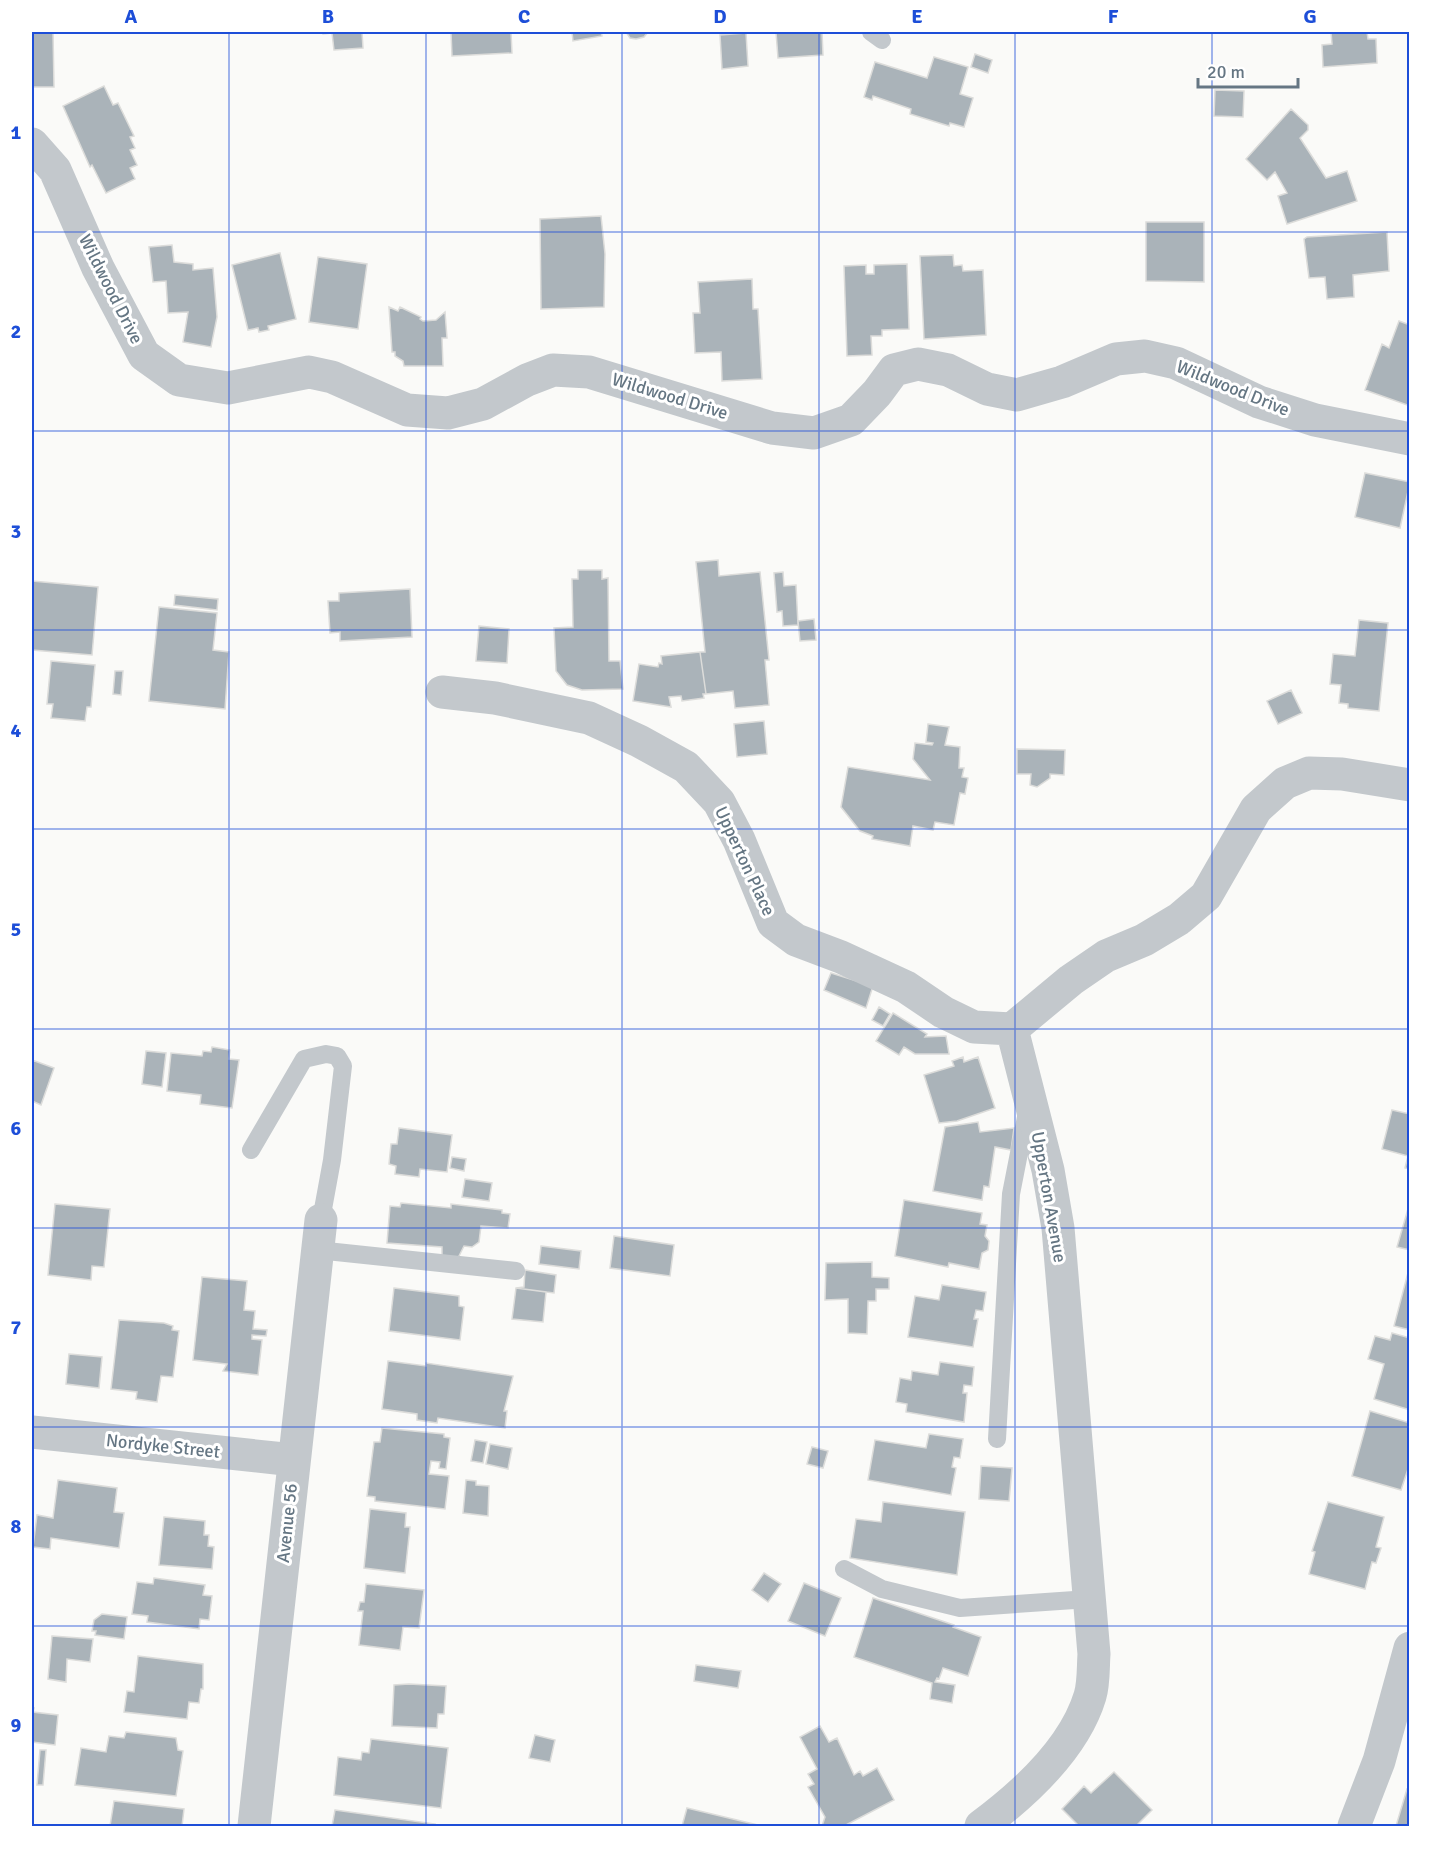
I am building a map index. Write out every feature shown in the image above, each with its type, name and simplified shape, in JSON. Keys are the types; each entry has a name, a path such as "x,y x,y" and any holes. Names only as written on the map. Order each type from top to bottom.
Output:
{"street":[{"name":"Wildwood Drive","path":"32,144 55,170 98,268 144,355 179,380 228,388 309,372 332,377 406,410 448,413 483,404 527,380 553,370 589,372 772,428 814,433 851,420 877,393 894,370 918,364 948,370 987,389 1017,395 1062,382 1116,359 1145,356 1176,363 1259,402 1315,420 1410,439"},
{"name":"Upperton Place","path":"442,692 495,698 589,718 687,767 719,802 739,840 773,923 796,940 842,957 906,987 943,1012 974,1027 1012,1029"},
{"path":"1012,1029 1071,980 1106,956 1144,940 1179,919 1206,896 1256,809 1285,783 1309,773 1342,774 1410,785"},
{"name":"Upperton Avenue","path":"981,1827 1040,1773 1074,1733 1091,1695 1094,1654 1058,1228 1048,1170 1012,1029"},
{"name":"Avenue 56","path":"254,1827 319,1235"},
{"name":"Nordyke Street","path":"32,1432 294,1460"},
{"path":"1354,1827 1379,1761 1408,1664"}],"lane":[{"path":"251,1150 304,1059 326,1054 338,1056 343,1066 332,1160 319,1235 516,1270"},
{"path":"998,1438 1011,1194 1030,1100"},
{"path":"844,1569 882,1589 960,1608 1089,1599"}],"building":[{"path":"32,32 53,32 54,87 32,87"},
{"path":"322,32 362,32 363,48 334,50 332,33 323,34"},
{"path":"451,32 511,32 512,53 452,56"},
{"path":"572,32 601,32 602,36 573,41"},
{"path":"626,32 648,32 644,37 636,39 630,38"},
{"path":"776,32 822,32 823,55 778,58"},
{"path":"1331,32 1367,32 1368,39 1376,39 1377,63 1323,67 1322,45 1332,44"},
{"path":"746,33 748,66 722,69 720,35"},
{"path":"975,54 992,60 988,73 971,67"},
{"path":"934,57 968,67 960,94 973,98 964,127 950,123 949,126 910,114 911,109 873,96 872,100 864,97 875,62 927,78"},
{"path":"104,86 113,105 118,103 134,136 130,137 135,148 130,150 137,165 130,168 135,179 106,193 92,165 90,167 63,106"},
{"path":"1215,90 1244,91 1243,117 1214,116"},
{"path":"1291,109 1308,125 1308,130 1300,138 1326,178 1347,171 1357,201 1287,224 1278,196 1287,193 1275,172 1267,180 1246,159"},
{"path":"601,216 605,254 604,307 541,309 540,219"},
{"path":"1146,222 1204,222 1204,282 1146,281"},
{"path":"1387,232 1389,271 1353,275 1354,297 1327,299 1325,277 1309,278 1304,239 1307,237"},
{"path":"172,245 174,262 193,264 193,270 213,268 217,317 211,347 183,342 188,312 168,313 166,281 153,282 149,247"},
{"path":"280,253 296,319 268,326 269,330 259,332 258,328 248,330 232,265"},
{"path":"953,255 954,266 962,265 963,271 983,270 986,335 924,339 920,256"},
{"path":"318,257 367,264 358,329 309,322"},
{"path":"907,264 909,329 882,330 882,336 871,336 872,355 847,356 844,266 866,265 866,274 874,274 874,265"},
{"path":"752,279 753,309 758,309 762,379 722,381 721,352 695,353 693,313 700,313 698,282"},
{"path":"389,307 398,311 400,307 421,317 423,321 436,320 445,312 447,338 442,338 443,366 404,366 403,361 395,356 395,352 392,352"},
{"path":"1399,321 1410,325 1410,406 1365,390 1382,344 1389,348"},
{"path":"1365,473 1410,482 1400,528 1355,517"},
{"path":"718,560 719,576 760,572 769,660 765,660 769,705 735,708 733,691 706,694 700,652 705,652 696,562"},
{"path":"578,570 602,570 602,579 608,578 609,661 620,661 623,689 582,690 567,685 556,671 554,628 573,627 572,579 578,579"},
{"path":"783,572 784,586 796,585 798,625 783,626 782,611 777,612 774,573"},
{"path":"32,581 98,587 92,655 32,650"},
{"path":"410,589 412,637 340,641 340,632 330,633 328,601 339,601 339,593"},
{"path":"175,595 218,599 217,610 174,605"},
{"path":"159,607 217,613 213,650 229,652 225,709 149,701"},
{"path":"814,619 816,640 800,641 798,621"},
{"path":"1359,620 1388,623 1379,711 1348,708 1348,704 1339,703 1341,685 1330,684 1333,654 1355,656"},
{"path":"479,626 509,629 507,663 476,661"},
{"path":"700,652 706,694 703,694 704,698 682,701 681,696 669,697 671,707 633,701 639,664 658,667 659,663 662,664 661,656"},
{"path":"51,661 95,665 91,707 87,707 85,721 51,718 53,704 47,704"},
{"path":"115,671 123,671 121,695 113,694"},
{"path":"1291,690 1302,713 1278,724 1267,701"},
{"path":"764,721 767,754 737,757 734,724"},
{"path":"928,724 949,727 945,745 960,747 959,768 964,768 962,777 968,778 965,794 960,793 954,825 935,822 933,830 913,826 910,846 872,839 873,836 860,831 841,807 848,767 930,780 913,759 915,743 932,745 933,743 926,742"},
{"path":"1017,749 1065,750 1064,775 1050,774 1050,778 1037,787 1030,785 1031,774 1017,774"},
{"path":"831,973 873,986 866,1008 824,990"},
{"path":"879,1007 890,1014 883,1026 872,1020"},
{"path":"893,1013 927,1034 925,1037 946,1036 949,1054 915,1054 904,1047 899,1055 876,1041"},
{"path":"212,1047 230,1050 229,1059 239,1060 232,1108 200,1104 201,1095 167,1091 171,1053 202,1056 203,1051 211,1052"},
{"path":"146,1051 166,1053 162,1087 142,1084"},
{"path":"963,1057 964,1062 978,1057 995,1108 957,1121 939,1123 924,1075 954,1066 952,1061"},
{"path":"32,1060 54,1068 41,1105 32,1101"},
{"path":"1392,1110 1410,1114 1410,1169 1405,1168 1408,1156 1382,1149"},
{"path":"978,1122 980,1132 1014,1128 1011,1150 995,1147 989,1187 984,1186 982,1200 933,1191 945,1127"},
{"path":"399,1128 452,1135 447,1172 420,1169 419,1177 395,1174 396,1166 389,1164 391,1144 397,1144"},
{"path":"452,1157 466,1159 464,1171 450,1168"},
{"path":"465,1179 492,1183 489,1201 462,1197"},
{"path":"904,1200 982,1213 980,1224 987,1225 985,1236 989,1241 988,1250 982,1253 979,1269 949,1263 948,1267 895,1256"},
{"path":"1410,1202 1410,1250 1397,1247"},
{"path":"401,1203 451,1208 451,1204 502,1210 502,1213 510,1214 508,1228 481,1226 479,1242 472,1247 464,1246 456,1262 442,1261 442,1247 387,1243 390,1206 400,1207"},
{"path":"55,1204 110,1209 104,1267 92,1266 91,1280 48,1275"},
{"path":"614,1236 674,1245 670,1276 610,1268"},
{"path":"541,1246 581,1251 579,1269 539,1264"},
{"path":"872,1262 872,1277 889,1278 889,1289 876,1289 876,1301 868,1301 867,1334 848,1333 848,1299 825,1300 826,1263"},
{"path":"1410,1265 1410,1330 1394,1326"},
{"path":"525,1270 556,1275 554,1293 516,1288 524,1287"},
{"path":"202,1277 247,1281 244,1310 255,1311 253,1329 267,1330 266,1336 252,1335 252,1339 262,1340 258,1375 223,1371 227,1364 193,1360"},
{"path":"942,1285 986,1292 983,1311 976,1310 974,1319 978,1319 973,1347 908,1337 915,1296 939,1300"},
{"path":"394,1288 459,1296 459,1306 464,1307 460,1340 389,1331"},
{"path":"516,1288 546,1292 543,1322 512,1319"},
{"path":"119,1320 164,1323 173,1326 172,1330 179,1331 173,1377 161,1376 157,1402 136,1399 137,1392 111,1389"},
{"path":"1392,1333 1410,1338 1410,1410 1374,1399 1384,1364 1368,1359 1375,1336 1390,1340"},
{"path":"69,1354 102,1357 99,1388 66,1384"},
{"path":"388,1361 426,1366 426,1363 513,1376 504,1411 507,1411 505,1428 438,1418 437,1423 417,1420 417,1414 382,1409"},
{"path":"940,1362 974,1367 972,1386 964,1385 963,1393 967,1393 964,1422 906,1412 907,1404 896,1402 900,1378 911,1380 912,1371 938,1375"},
{"path":"1370,1411 1410,1423 1410,1463 1401,1490 1352,1476"},
{"path":"382,1428 444,1434 444,1437 450,1438 446,1469 439,1468 440,1462 431,1461 429,1474 449,1476 445,1509 375,1501 375,1497 367,1496 374,1442 380,1442"},
{"path":"929,1434 963,1439 960,1458 954,1457 952,1467 956,1468 951,1495 868,1480 875,1440 926,1448"},
{"path":"475,1440 487,1442 483,1463 471,1461"},
{"path":"490,1444 512,1448 508,1469 486,1464"},
{"path":"812,1447 828,1451 823,1468 807,1464"},
{"path":"981,1466 1012,1468 1009,1501 979,1499"},
{"path":"58,1480 117,1488 114,1512 124,1513 119,1548 51,1538 50,1549 33,1547 37,1515 53,1518"},
{"path":"466,1480 476,1481 476,1485 489,1486 488,1516 463,1513"},
{"path":"883,1502 965,1512 957,1575 850,1558 856,1519 881,1522"},
{"path":"1328,1502 1384,1517 1376,1547 1381,1548 1376,1563 1372,1562 1365,1589 1309,1574 1315,1552 1312,1551"},
{"path":"370,1509 406,1513 405,1527 410,1527 405,1573 364,1568"},
{"path":"164,1517 205,1521 204,1535 209,1535 208,1546 214,1547 212,1569 159,1565"},
{"path":"764,1573 781,1584 768,1602 752,1590"},
{"path":"154,1578 205,1585 203,1595 212,1596 209,1620 200,1619 199,1629 147,1622 148,1616 132,1614 137,1582 153,1584"},
{"path":"804,1583 841,1598 825,1636 788,1621"},
{"path":"366,1584 424,1590 419,1628 403,1627 400,1650 359,1645 363,1611 358,1611 360,1602 364,1602"},
{"path":"873,1598 954,1625 953,1627 981,1637 968,1676 943,1668 939,1679 937,1678 935,1682 955,1685 952,1703 930,1699 932,1683 854,1657"},
{"path":"102,1614 127,1617 124,1639 95,1635 96,1631 92,1631 94,1620"},
{"path":"52,1636 93,1639 90,1662 67,1659 66,1682 48,1679"},
{"path":"138,1656 203,1664 203,1689 201,1689 199,1703 189,1702 187,1719 124,1712 127,1691 134,1692"},
{"path":"696,1665 741,1671 738,1688 694,1681"},
{"path":"394,1685 446,1686 444,1714 438,1714 437,1728 392,1726"},
{"path":"32,1708 34,1708 33,1712 58,1715 55,1745 32,1742"},
{"path":"820,1726 829,1742 837,1738 854,1775 860,1771 863,1776 877,1768 894,1800 844,1826 822,1826 825,1817 808,1787 814,1784 808,1774 817,1769 800,1737"},
{"path":"126,1732 176,1738 178,1750 183,1751 176,1796 75,1785 81,1748 106,1752 109,1736 124,1738"},
{"path":"535,1735 555,1740 550,1762 529,1758"},
{"path":"371,1739 448,1748 441,1808 334,1795 338,1757 361,1760 362,1752 369,1753"},
{"path":"40,1750 46,1750 43,1785 37,1785"},
{"path":"1114,1772 1152,1810 1136,1826 1079,1826 1062,1809 1084,1786 1091,1793"},
{"path":"1407,1789 1410,1790 1410,1826 1396,1826"},
{"path":"114,1801 184,1809 182,1826 110,1826"},
{"path":"687,1808 762,1826 682,1826"},
{"path":"335,1810 435,1824 434,1826 332,1826"}]}
